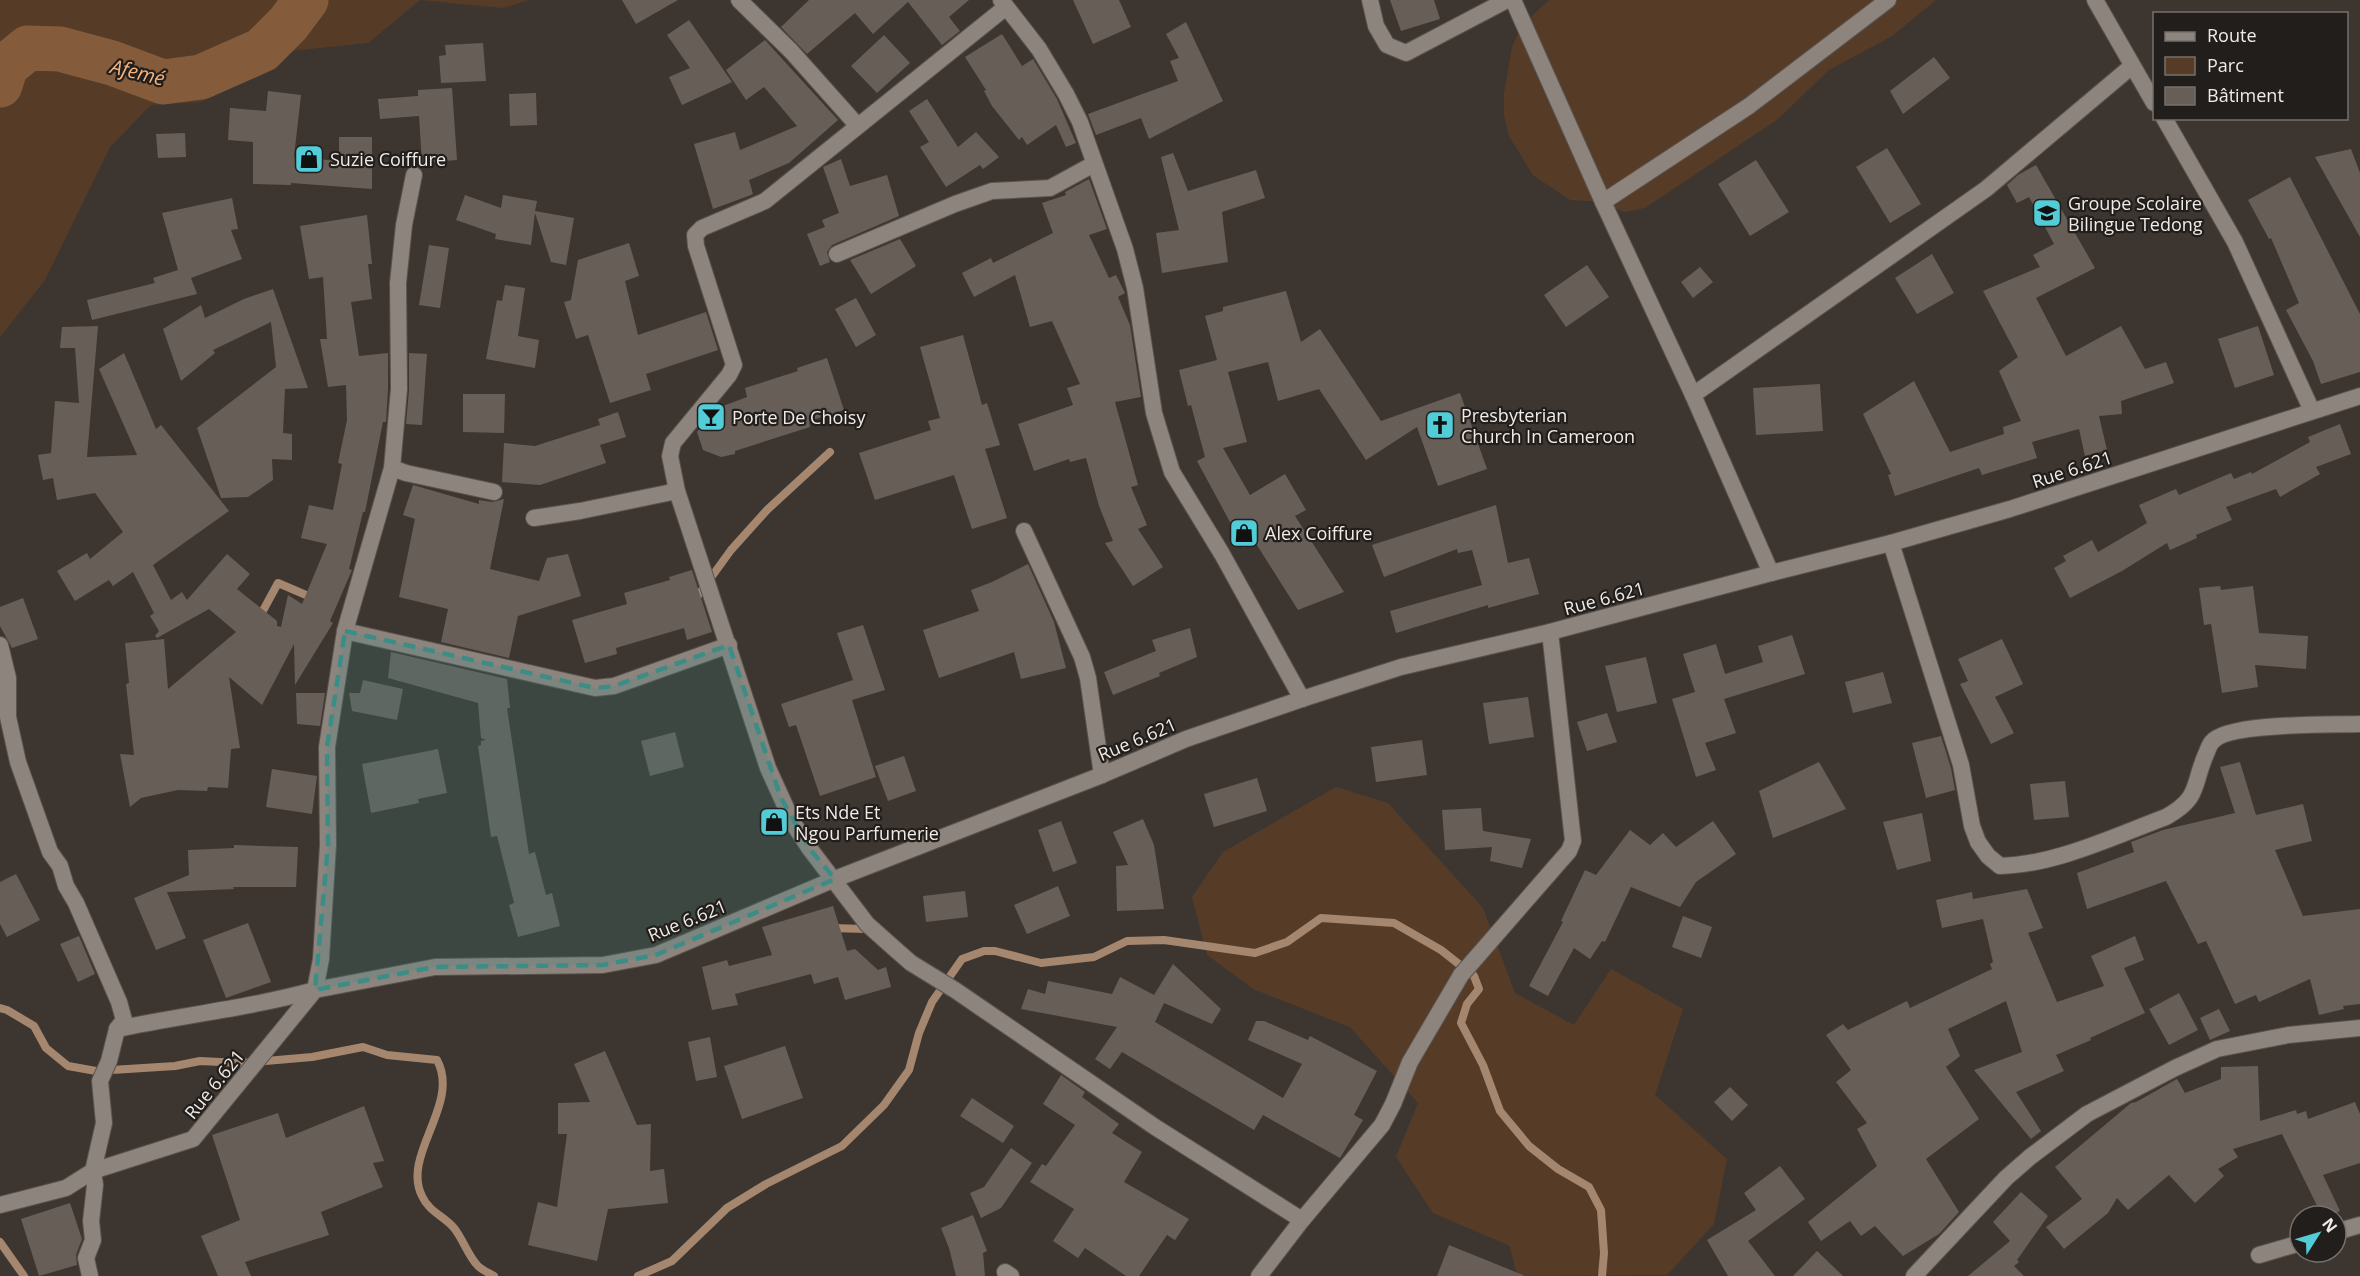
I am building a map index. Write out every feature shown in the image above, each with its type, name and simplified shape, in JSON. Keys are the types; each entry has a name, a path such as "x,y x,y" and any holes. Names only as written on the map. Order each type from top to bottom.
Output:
{"street":[{"path":"739,0 791,51 857,125"},
{"path":"1370,0 1376,26 1387,45 1406,53 1507,0"},
{"path":"1513,0 1603,202 1693,395 1771,573"},
{"path":"1603,202 1749,106 1888,0"},
{"path":"2095,0 2153,101"},
{"path":"1302,699 1222,554 1172,472 1154,413 1135,288 1080,122 1066,94 1038,49 1004,3 765,201 702,228 695,235 696,246 734,365 729,375 673,443 670,456 677,491 768,768 793,823 867,924 911,963 956,990 1155,1127 1302,1220"},
{"path":"1693,395 1986,189 2132,66"},
{"path":"2165,120 2235,242 2313,411"},
{"path":"837,254 954,204 992,191 1050,188 1094,164"},
{"path":"117,1029 176,1016 198,1015 285,999 315,990 321,960 328,845 327,747 345,631 392,468 399,389 398,283 404,225 414,175"},
{"name":"Rue 6.621","path":"0,1204 66,1188 93,1171 193,1139 315,990 435,967 603,965 656,955 835,879 1102,775 1186,739 1302,699 1401,667 1550,632 1891,543 2010,509 2360,396"},
{"path":"392,468 494,492"},
{"path":"534,518 677,491"},
{"path":"1024,531 1082,657 1088,678 1102,775"},
{"path":"1891,543 1961,765 1972,826 1978,842 1988,856 2000,866 2020,866 2056,857 2166,817 2183,807 2191,798 2212,741 2223,734 2256,727 2360,724"},
{"path":"345,631 595,688 614,687 729,645"},
{"path":"1259,1276 1302,1220 1382,1125 1410,1062 1461,975 1569,851 1573,841 1550,632"},
{"path":"0,645 8,678 8,717 18,762 50,852 60,866 66,886 76,903 119,1002 124,1020 117,1029 109,1061 100,1081 104,1123 93,1171 95,1185 91,1221 93,1240 86,1258 90,1276"},
{"path":"1914,1276 2006,1178 2087,1114 2217,1049 2288,1035 2360,1028"},
{"path":"2259,1255 2288,1247"}],"highlighted area":[{"path":"345,631 595,688 614,686 729,645 781,798 810,849 835,879 656,955 603,965 435,967 315,990 328,845 327,747"}],"green space":[{"path":"0,0 420,0 368,43 290,51 202,102 151,105 110,147 45,280 0,337"},
{"path":"420,0 529,0 503,8"},
{"path":"1549,0 1936,0 1892,36 1829,70 1778,119 1645,208 1624,212 1603,202 1570,200 1533,175 1509,136 1504,115 1504,93 1512,47 1522,25"},
{"path":"1336,787 1388,803 1483,908 1515,993 1574,1025 1611,969 1683,1009 1655,1095 1727,1159 1714,1224 1667,1275 1517,1276 1510,1246 1433,1213 1396,1157 1418,1103 1350,1027 1255,990 1207,955 1192,897 1223,852"}],"building":[{"path":"622,0 678,0 636,24"},
{"path":"809,0 969,0 949,17 960,31 942,45 908,2 873,34 855,13 807,54 781,27"},
{"path":"1073,0 1119,0 1131,27 1093,44"},
{"path":"1390,0 1434,0 1440,19 1401,31"},
{"path":"689,20 732,82 682,105 669,77 690,68 667,35"},
{"path":"1186,22 1223,101 1149,139 1141,118 1096,135 1088,114 1178,81 1170,61 1179,58 1166,34"},
{"path":"1002,34 1022,66 1033,59 1057,99 1076,143 1066,147 1056,125 1027,145 1022,137 1019,140 992,106 984,91 986,90 965,57"},
{"path":"884,35 910,63 877,93 851,66"},
{"path":"765,40 838,120 789,163 749,180 753,194 713,209 694,144 735,132 740,150 797,126 764,87 746,100 726,70"},
{"path":"483,43 486,81 441,83 439,56 446,55 445,45"},
{"path":"1934,57 1950,78 1903,114 1890,91"},
{"path":"452,88 457,160 422,163 419,116 380,119 378,99 418,96 418,90"},
{"path":"268,91 301,95 294,157 339,161 339,137 372,137 372,189 291,183 291,185 253,184 253,142 228,140 230,108 266,111"},
{"path":"536,93 537,125 510,126 509,94"},
{"path":"927,99 958,147 976,132 999,157 983,169 980,165 946,187 920,147 929,142 909,111"},
{"path":"185,133 186,157 158,158 156,134"},
{"path":"1887,148 1921,204 1890,223 1856,167"},
{"path":"2351,149 2360,173 2360,237 2315,157"},
{"path":"1173,153 1188,191 1256,170 1265,198 1222,212 1228,262 1162,273 1156,233 1179,230 1161,157"},
{"path":"841,159 850,186 887,175 899,216 832,245 827,252 830,262 820,266 807,234 825,227 822,220 839,213 823,167"},
{"path":"1756,160 1789,212 1750,236 1718,184"},
{"path":"2036,165 2095,268 2036,298 2066,356 2121,326 2145,369 2166,362 2174,383 2121,401 2122,414 2099,416 2107,450 2085,456 2079,429 2032,442 2037,458 1982,475 1979,468 1895,496 1888,475 1891,474 1863,414 1914,381 1950,452 2004,434 2003,427 2021,421 1999,371 2018,357 1983,291 2040,267 2033,255 2054,244 2029,197 2017,203 2007,185 2018,175"},
{"path":"2290,177 2360,314 2360,372 2321,384 2313,361 2286,310 2299,303 2271,238 2269,239 2248,200"},
{"path":"1089,179 1107,229 1089,235 1109,278 1116,275 1125,293 1118,297 1130,325 1141,397 1115,402 1138,485 1131,487 1147,525 1138,529 1163,567 1133,586 1105,543 1113,541 1099,506 1086,458 1070,462 1069,459 1034,471 1018,424 1073,405 1067,388 1080,384 1052,321 1030,327 1015,275 974,297 962,273 991,258 993,263 1053,233 1042,203 1066,195 1065,192"},
{"path":"465,195 501,208 503,195 537,201 535,211 574,218 566,265 551,262 535,213 531,245 495,239 496,234 456,220"},
{"path":"232,198 238,229 231,230 242,259 191,278 197,294 92,320 87,300 155,283 153,278 178,270 162,213"},
{"path":"367,215 372,264 368,264 372,299 351,302 359,356 388,353 386,422 383,422 365,512 363,512 349,569 352,570 330,621 333,623 295,685 294,644 262,705 229,677 240,748 231,749 228,788 208,787 207,791 178,790 141,798 130,807 120,754 134,755 126,684 129,683 125,643 164,639 168,689 236,632 209,609 157,638 155,636 159,631 150,616 154,613 133,572 113,586 109,580 75,601 57,571 87,553 90,559 123,532 95,493 57,500 53,478 43,480 38,455 51,453 55,401 79,403 75,348 60,348 62,327 98,326 87,457 137,455 99,369 124,353 156,429 161,425 229,511 153,565 171,600 182,592 187,600 227,554 250,574 237,589 277,621 277,626 281,627 288,595 302,604 327,544 301,538 309,505 333,510 342,464 338,463 347,420 346,385 328,387 320,339 327,339 323,277 309,279 300,226"},
{"path":"900,239 916,266 871,294 850,260"},
{"path":"629,243 639,276 625,281 638,335 706,312 718,350 646,374 651,390 610,403 588,335 576,339 564,302 571,300 578,260"},
{"path":"429,245 449,248 440,308 419,305"},
{"path":"1932,254 1954,293 1917,314 1895,278"},
{"path":"1587,265 1609,297 1566,327 1544,295"},
{"path":"1700,267 1713,282 1693,298 1681,282"},
{"path":"505,285 525,288 518,336 539,340 535,368 486,359 497,300 502,301"},
{"path":"273,289 308,388 285,389 283,433 292,434 292,460 272,459 273,480 248,497 221,498 197,428 276,367 271,322 213,350 215,353 181,381 163,329 201,305 205,318 244,299"},
{"path":"1286,291 1301,342 1320,329 1381,421 1460,393 1487,469 1438,486 1417,427 1366,460 1319,389 1278,401 1268,362 1228,372 1247,442 1223,448 1250,495 1285,474 1306,510 1295,516 1344,592 1298,610 1255,542 1244,548 1197,461 1205,457 1179,370 1217,360 1205,316 1223,311 1223,307"},
{"path":"856,298 876,335 856,347 835,309"},
{"path":"2258,326 2274,375 2235,388 2218,339"},
{"path":"963,335 982,405 987,403 1000,445 985,449 1007,518 972,529 954,475 875,500 859,453 931,430 928,421 940,418 920,347"},
{"path":"409,353 427,354 422,425 406,424"},
{"path":"827,358 844,410 809,421 810,427 735,451 735,454 721,457 703,450 697,432 715,409 747,397 745,388 798,371 797,368"},
{"path":"1820,384 1823,431 1756,435 1753,388"},
{"path":"463,394 505,394 504,433 463,432"},
{"path":"618,412 626,437 600,445 606,463 540,485 502,482 504,443 535,446 600,425 598,419"},
{"path":"2340,424 2351,454 2316,467 2320,474 2280,497 2276,489 2226,507 2232,520 2196,535 2197,538 2170,550 2167,543 2122,571 2070,598 2054,568 2066,561 2063,556 2092,540 2098,552 2147,523 2139,505 2176,489 2179,495 2231,473 2234,479 2251,472 2252,474 2310,442 2308,437"},
{"path":"413,485 479,504 479,500 492,502 504,499 490,569 539,581 547,558 568,554 581,596 518,616 509,658 441,642 448,609 399,597 415,519 403,515"},
{"path":"1496,505 1508,563 1529,558 1539,594 1488,608 1488,605 1396,633 1390,611 1482,585 1472,550 1458,553 1457,549 1384,577 1372,545"},
{"path":"1028,564 1054,622 1066,668 1021,679 1014,652 939,678 923,630 979,611 971,590"},
{"path":"692,570 712,632 687,640 684,628 616,648 617,654 585,663 572,620 627,604 624,593 670,580 669,577"},
{"path":"2220,586 2221,590 2253,586 2259,633 2308,636 2306,669 2255,665 2258,687 2222,693 2211,624 2204,625 2199,588"},
{"path":"23,598 38,639 12,648 0,626 0,607"},
{"path":"863,625 885,690 852,700 876,777 820,796 796,725 789,727 781,704 853,680 837,633"},
{"path":"1190,628 1197,657 1159,673 1160,676 1113,695 1104,672 1156,651 1152,640"},
{"path":"1792,635 1805,674 1724,699 1736,733 1705,743 1716,770 1696,777 1672,699 1695,692 1683,654 1716,644 1725,674 1763,662 1758,646"},
{"path":"2002,639 2023,684 1995,697 2014,733 1991,744 1960,684 1968,681 1958,659"},
{"path":"391,652 507,679 510,708 507,708 529,854 535,852 546,895 552,893 560,926 518,937 509,905 514,903 497,836 491,837 478,746 481,745 481,741 486,740 481,738 478,703 388,678"},
{"path":"1646,657 1657,703 1617,712 1605,666"},
{"path":"1883,672 1892,703 1853,713 1845,682"},
{"path":"363,680 403,689 397,720 352,711 349,693 360,693"},
{"path":"296,693 325,693 320,726 297,724"},
{"path":"1528,697 1534,737 1489,744 1483,703"},
{"path":"1607,713 1617,742 1587,751 1577,722"},
{"path":"675,732 684,767 650,776 641,741"},
{"path":"1941,736 1955,790 1926,798 1912,743"},
{"path":"1422,740 1427,775 1376,782 1371,747"},
{"path":"438,749 447,793 418,799 419,803 371,813 362,764"},
{"path":"904,756 916,791 888,801 875,766"},
{"path":"1819,762 1846,809 1773,838 1759,791"},
{"path":"2240,762 2256,815 2303,804 2312,841 2275,850 2303,916 2360,909 2360,1004 2343,1006 2344,1009 2319,1015 2310,979 2259,1002 2256,995 2235,1004 2206,941 2198,944 2166,881 2087,909 2077,873 2134,852 2131,842 2163,830 2235,813 2220,767"},
{"path":"272,769 317,776 312,814 266,807"},
{"path":"1257,778 1267,811 1214,827 1204,794"},
{"path":"2065,781 2069,817 2034,820 2030,784"},
{"path":"1481,808 1483,831 1531,839 1522,868 1490,861 1492,847 1445,850 1442,810"},
{"path":"1922,813 1931,861 1897,870 1883,822"},
{"path":"1143,819 1154,845 1164,909 1117,911 1116,866 1128,865 1113,832"},
{"path":"1061,821 1077,863 1053,872 1038,830"},
{"path":"1713,821 1736,854 1696,882 1680,907 1631,887 1605,942 1602,941 1590,959 1574,948 1548,996 1529,986 1563,922 1561,921 1585,870 1596,875 1630,830 1650,845 1663,833 1676,847"},
{"path":"234,845 298,847 296,887 233,887 234,889 167,892 186,938 156,950 134,898 189,875 188,850 234,848"},
{"path":"16,874 40,920 7,937 0,924 0,882"},
{"path":"1058,886 1070,916 1027,934 1014,905"},
{"path":"2027,889 2043,928 2028,933 2057,1002 2104,986 2091,956 2135,936 2144,960 2124,968 2145,1013 2056,1055 2064,1071 2016,1092 2041,1131 2031,1139 1974,1070 2022,1052 2006,1001 1948,1029 1960,1056 1946,1067 1979,1119 1926,1159 1959,1212 1939,1234 1903,1256 1875,1226 1861,1236 1850,1221 1821,1241 1808,1222 1877,1166 1857,1129 1867,1123 1836,1082 1851,1070 1826,1035 1843,1024 1848,1030 1907,1001 1910,1008 1992,969 1990,964 1993,962 1983,919 1942,928 1936,900 1972,892 1973,899"},
{"path":"965,891 968,917 926,922 923,896"},
{"path":"833,906 847,951 855,949 878,970 886,967 891,987 845,1000 838,977 814,984 811,974 735,994 738,1005 712,1010 702,967 727,960 729,966 772,955 762,927"},
{"path":"1683,916 1712,927 1701,958 1672,947"},
{"path":"248,923 271,982 226,998 203,940"},
{"path":"79,936 95,974 78,982 60,944"},
{"path":"1173,964 1221,1009 1212,1024 1164,1003 1155,1022 1283,1098 1302,1064 1248,1040 1256,1021 1264,1021 1308,1040 1310,1036 1377,1071 1354,1115 1363,1120 1340,1158 1263,1115 1254,1130 1122,1052 1110,1069 1095,1059 1117,1027 1021,1009 1028,989 1045,994 1048,981 1112,994 1120,977 1154,995"},
{"path":"2179,993 2198,1030 2169,1045 2149,1009"},
{"path":"2219,1009 2230,1031 2210,1040 2200,1018"},
{"path":"710,1037 717,1077 696,1081 688,1042"},
{"path":"785,1046 803,1098 742,1119 724,1066"},
{"path":"605,1051 637,1125 651,1124 650,1171 664,1169 668,1203 608,1209 597,1261 528,1245 538,1202 557,1207 567,1134 558,1134 558,1103 590,1102 574,1064"},
{"path":"2258,1066 2260,1121 2296,1110 2297,1114 2306,1111 2308,1119 2355,1102 2360,1114 2360,1163 2323,1175 2337,1204 2316,1204 2282,1134 2233,1149 2238,1157 2218,1169 2224,1176 2195,1203 2169,1175 2128,1210 2117,1198 2108,1213 2064,1249 2046,1227 2082,1199 2055,1167 2131,1103 2177,1079 2185,1093 2221,1079 2221,1067"},
{"path":"1061,1075 1085,1092 1082,1097 1119,1124 1112,1133 1142,1152 1124,1182 1189,1219 1175,1240 1167,1235 1139,1276 1126,1276 1085,1248 1078,1258 1053,1241 1074,1209 1030,1182 1042,1164 1046,1166 1075,1125 1043,1104"},
{"path":"1730,1087 1748,1105 1732,1121 1714,1102"},
{"path":"972,1098 1014,1126 1003,1143 960,1116"},
{"path":"364,1106 384,1161 373,1163 383,1187 321,1212 329,1235 245,1262 251,1276 218,1276 201,1236 240,1220 212,1135 278,1113 286,1138"},
{"path":"1011,1148 1032,1163 1001,1208 981,1218 970,1193 984,1187"},
{"path":"1780,1166 1805,1199 1748,1241 1775,1276 1728,1276 1707,1240 1756,1210 1744,1193"},
{"path":"2021,1192 2048,1216 2017,1260 2019,1262 2014,1266 2024,1276 1968,1276 2010,1241 1993,1222"},
{"path":"70,1203 82,1239 76,1255 77,1265 39,1276 21,1219"},
{"path":"973,1215 987,1251 983,1253 985,1276 956,1276 941,1228"},
{"path":"1449,1245 1523,1275 1523,1276 1437,1276"},
{"path":"1817,1251 1843,1276 1793,1276"}],"waterway":[{"name":"Afemé","path":"0,85 6,66 28,48 60,49 112,63 163,82 201,77 262,50 288,24 306,0"},
{"path":"694,601 731,550 767,510 830,452"},
{"path":"259,618 278,583 313,598"},
{"path":"638,1276 672,1261 727,1208 766,1184 842,1146 884,1105 909,1070 919,1033 932,1002 962,959 984,951 995,951 1041,963 1094,957 1127,941 1164,940 1255,953 1287,942 1321,918 1394,923 1441,950 1474,976 1479,989 1467,1004 1461,1023 1483,1065 1500,1111 1529,1146 1558,1169 1589,1187 1601,1210 1604,1253 1602,1276"},
{"path":"831,928 866,929"},
{"path":"0,1008 34,1026 46,1048 68,1066 96,1071 175,1066 200,1061 241,1063 312,1057 363,1047 387,1055 437,1060 442,1077 442,1094 419,1164 418,1180 422,1196 429,1206 454,1228 478,1266 494,1276"},
{"path":"0,1242 24,1276"}],"place":[{"name":"Suzie Coiffure","path":"309,159"},
{"name":"Groupe Scolaire Bilingue Tedong","path":"2047,213"},
{"name":"Porte De Choisy","path":"711,417"},
{"name":"Presbyterian Church In Cameroon","path":"1440,425"},
{"name":"Alex Coiffure","path":"1244,533"},
{"name":"Ets Nde Et Ngou Parfumerie","path":"774,822"}]}
